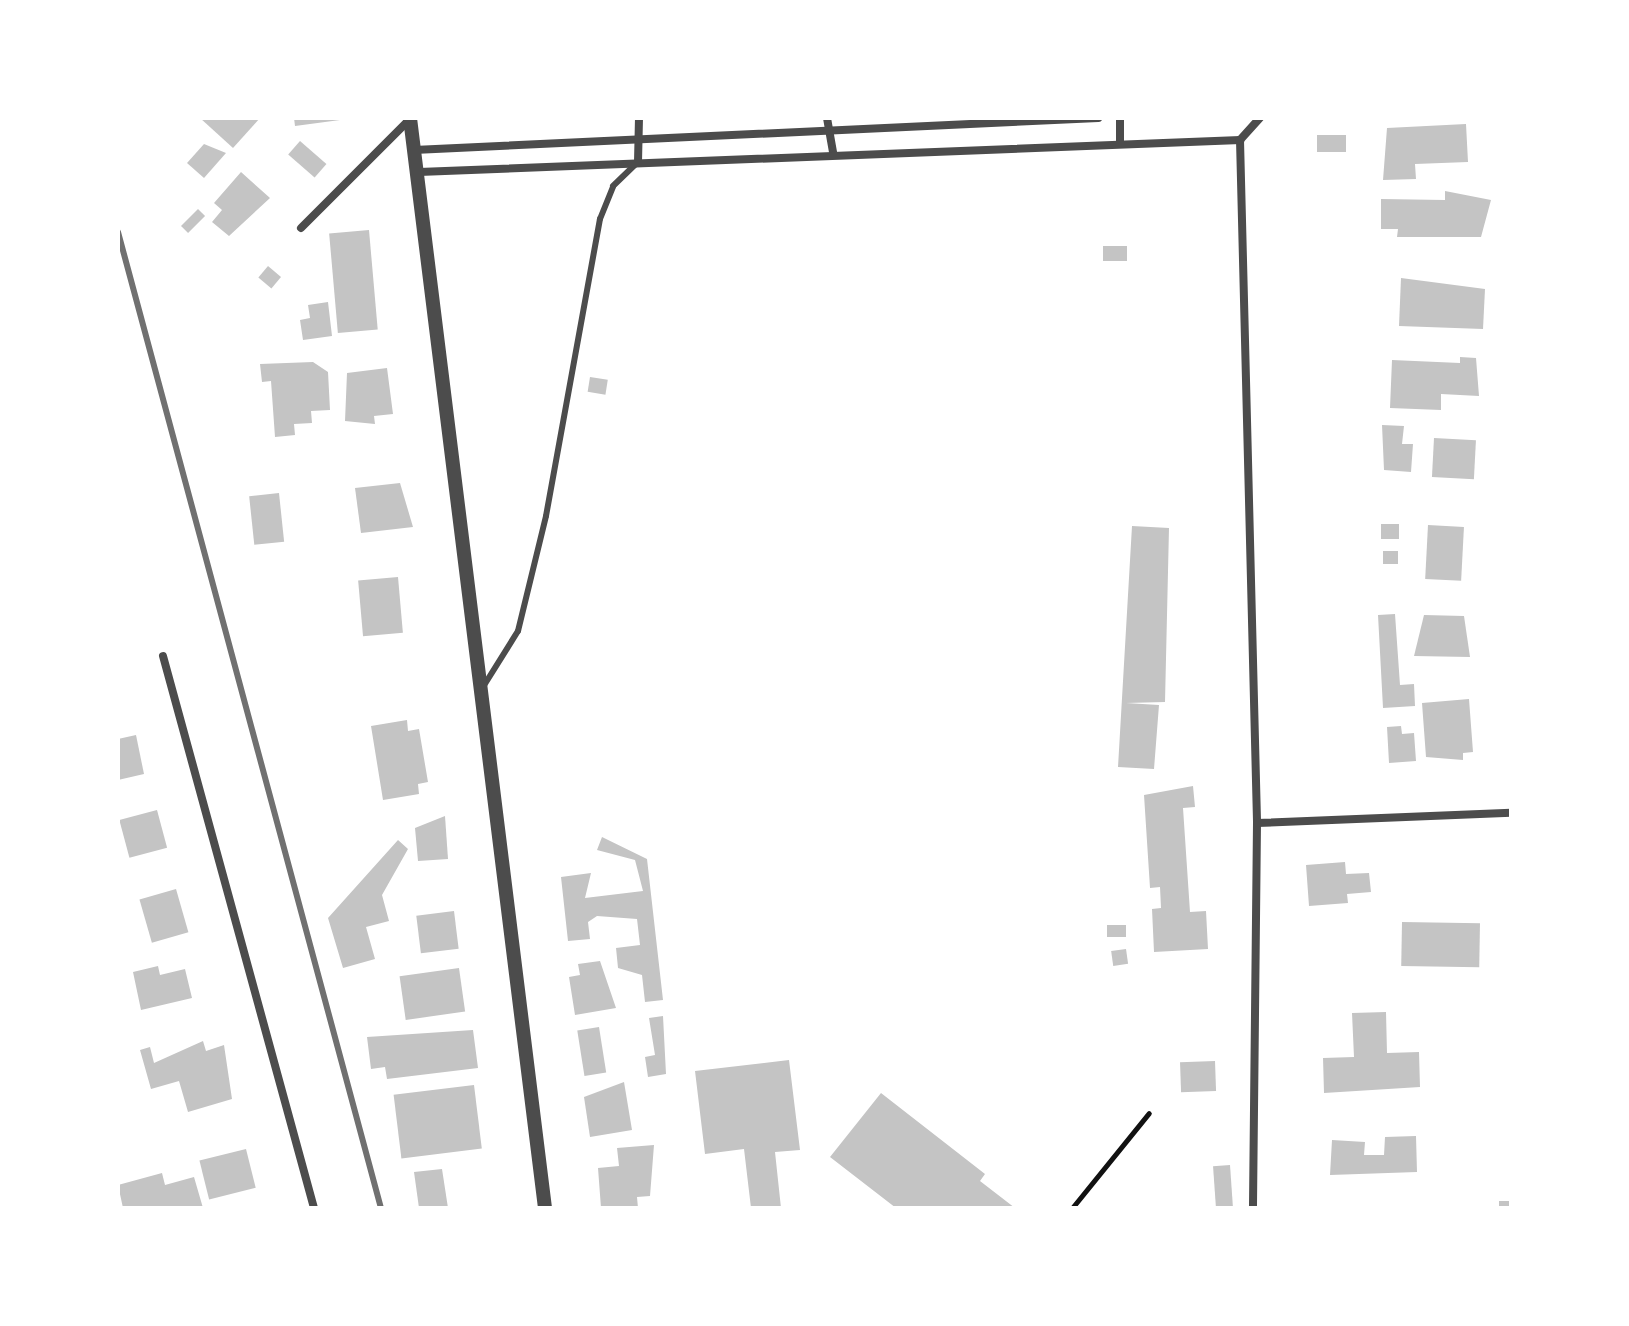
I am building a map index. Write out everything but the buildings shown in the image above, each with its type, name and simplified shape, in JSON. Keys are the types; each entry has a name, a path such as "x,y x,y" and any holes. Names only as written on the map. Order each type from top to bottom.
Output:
{"street":[{"path":"410,118 545,1208"},
{"path":"301,228 410,118"},
{"path":"638,162 639,118"},
{"path":"827,118 833,152"},
{"path":"414,150 640,142 1098,118"},
{"path":"1120,118 1120,144"},
{"path":"1253,1208 1257,823 1240,140 1260,118"},
{"path":"419,172 833,152 1240,140"},
{"path":"163,656 314,1208"},
{"path":"1257,823 1511,813"}],"lane":[{"path":"479,693 518,631 553,485 600,219 613,186 638,162"}],"path":[{"path":"1072,1208 1149,1113"}],"railway":[{"path":"118,232 381,1208"}]}
